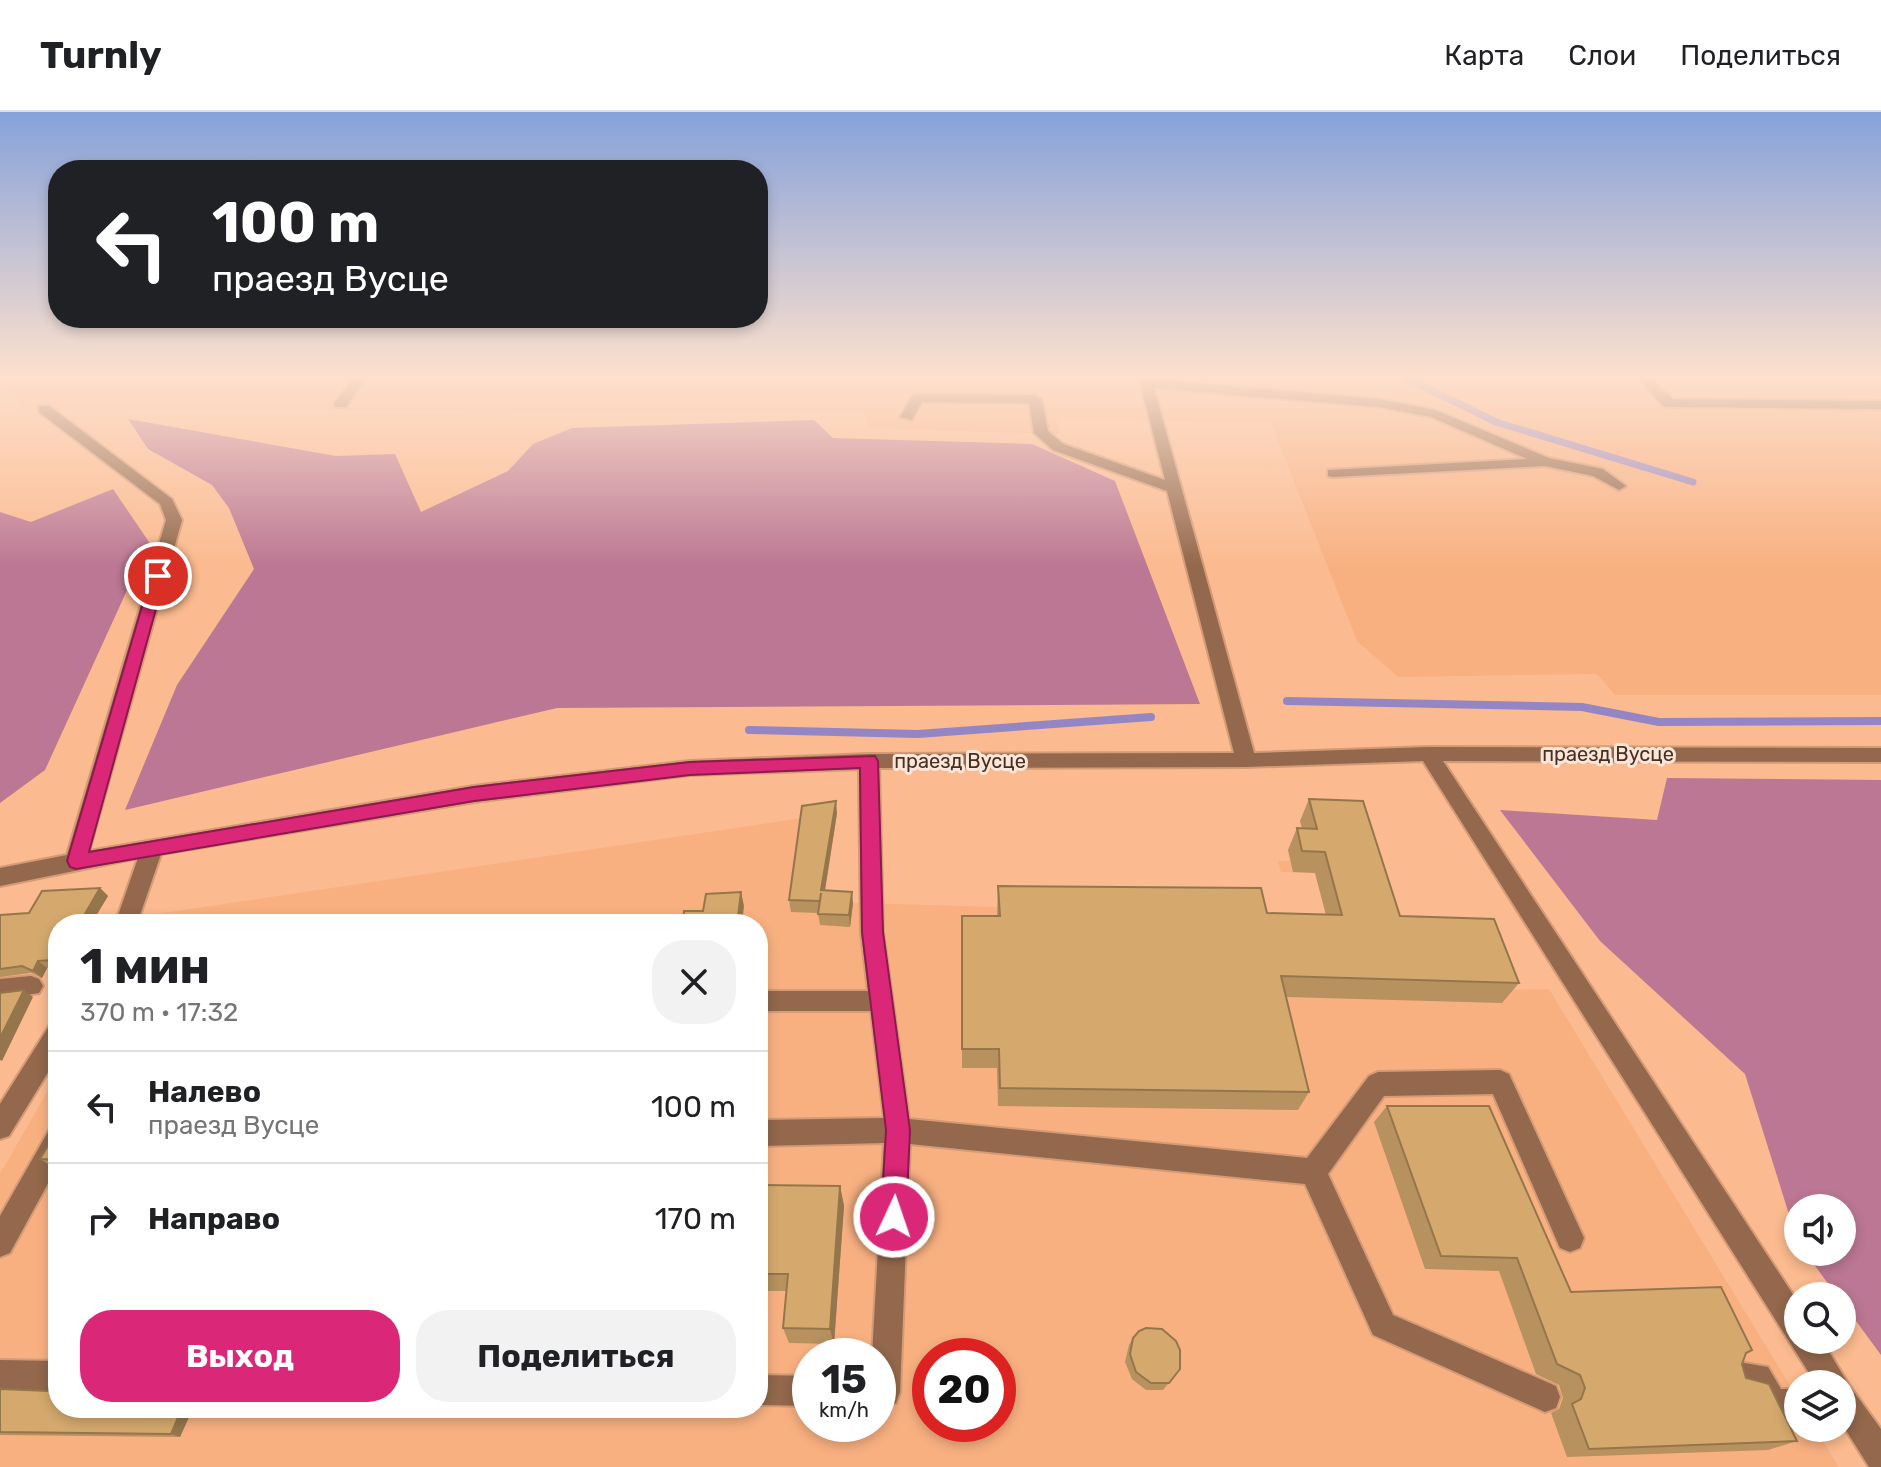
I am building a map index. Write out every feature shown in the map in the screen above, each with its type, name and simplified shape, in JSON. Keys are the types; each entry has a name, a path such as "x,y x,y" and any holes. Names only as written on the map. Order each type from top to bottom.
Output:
{"street":[{"path":"76,861 174,520 167,502 87,441"},
{"path":"1051,441 1058,447 1176,489"},
{"path":"1163,441 1246,760"},
{"path":"1502,441 1545,462"},
{"path":"1333,473 1545,462 1598,472 1619,486"},
{"path":"1428,754 1784,1306"},
{"name":"праезд Вусце","path":"0,877 153,847 474,794 690,768 869,761 1246,760 1428,754 1881,755"},
{"path":"869,761 872,932 898,1130 888,1338"},
{"path":"130,914 153,847"},
{"path":"0,989 31,986"},
{"path":"768,1001 883,1001"},
{"path":"0,1127 48,1050"},
{"path":"1313,1172 1378,1084 1500,1082 1570,1238"},
{"path":"768,1133 898,1130 1313,1172"},
{"path":"0,1243 48,1157"},
{"path":"1313,1172 1383,1325 1545,1397"},
{"path":"0,1375 48,1376"},
{"path":"1733,1376 1757,1378 1773,1405 1784,1405"},
{"path":"768,1390 792,1391"},
{"path":"1856,1420 1881,1457"}],"shaded area":[{"path":"143,441 253,441 336,456 395,454 421,512 508,471 533,444 540,441 1032,444 1115,481 1200,704 557,708 125,810 177,685 254,569 229,508 212,485 148,449"},
{"path":"1278,441 1881,441 1881,695 1615,695 1597,674 1398,677 1357,641"},
{"path":"113,489 149,542 45,770 0,803 0,512 31,522"},
{"path":"1667,778 1881,780 1881,1355 1856,1321 1856,1282 1827,1282 1815,1266 1856,1266 1856,1194 1784,1194 1784,1198 1745,1074 1600,941 1500,810 1657,820"},
{"path":"837,813 824,902 997,907 1331,935 1315,873 1281,872 1278,861 1290,861 1288,850 1307,850 1300,821 1353,822 1387,936 1498,990 1549,989 1784,1376 1784,1442 1824,1442 1839,1467 0,1467 0,1174 48,1090 48,1418 768,1418 768,914 156,914"}],"building":[{"path":"1309,799 1363,801 1400,916 1494,919 1519,983 1281,976 1309,1092 1000,1088 999,1049 962,1049 962,916 1000,916 998,886 1261,888 1267,913 1342,915 1325,852 1302,851 1297,828 1317,829"},
{"path":"836,801 821,890 852,892 849,915 818,914 820,901 789,900 802,806"},
{"path":"100,888 85,914 48,914 48,960 38,961 33,971 22,966 0,969 0,915 29,913 42,891"},
{"path":"741,892 738,914 684,914 684,911 703,911 706,894"},
{"path":"24,990 0,1038 0,993"},
{"path":"1387,1106 1489,1106 1571,1292 1721,1287 1752,1350 1746,1353 1742,1364 1746,1378 1769,1384 1784,1415 1784,1442 1589,1449 1572,1404 1581,1399 1585,1388 1580,1375 1557,1364 1517,1258 1441,1256"},
{"path":"48,1146 48,1159 40,1159"},
{"path":"768,1185 840,1186 830,1329 783,1328 788,1274 768,1274"},
{"path":"1146,1328 1162,1329 1176,1341 1180,1350 1180,1369 1169,1383 1151,1383 1136,1372 1130,1354 1133,1338"},
{"path":"0,1389 48,1391 48,1418 178,1418 171,1434 0,1432"}],"waterway":[{"path":"1559,441 1693,482"},
{"path":"1287,701 1582,707 1659,722 1881,721"},
{"path":"749,730 918,734 1151,717"}],"route":[{"path":"158,576 76,861 474,794 690,768 869,761 872,932 898,1130 894,1217"}]}
